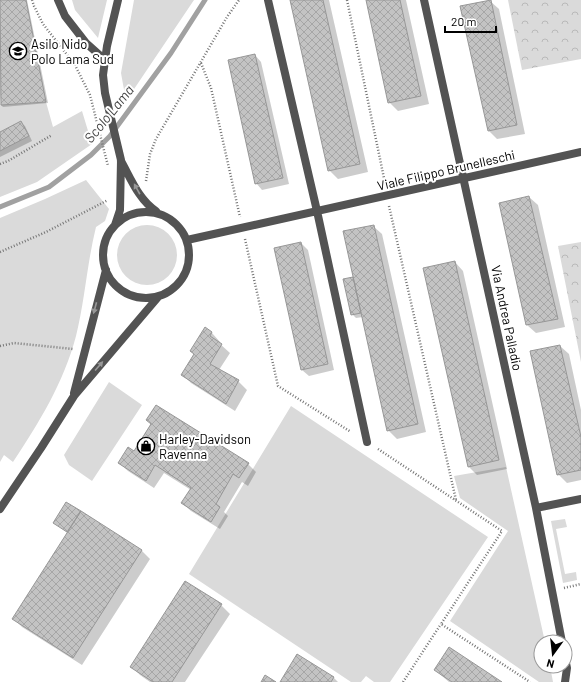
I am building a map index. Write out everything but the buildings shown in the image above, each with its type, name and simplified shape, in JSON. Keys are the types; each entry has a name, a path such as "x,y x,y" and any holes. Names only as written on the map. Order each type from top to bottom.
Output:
{"street":[{"path":"58,0 69,22 86,43 104,60"},
{"path":"115,225 120,210 120,157 103,75 104,60 118,0"},
{"path":"268,0 317,211 367,442"},
{"name":"Via Andrea Palladio","path":"424,0 536,508 560,634"},
{"name":"Viale Filippo Brunelleschi","path":"188,240 581,152"},
{"path":"120,157 147,205 171,219 181,228 188,240 190,254 188,268 181,280 172,290 159,296 146,298 133,296 121,290 112,281 106,270 103,256 105,242 115,225 120,220 133,213 146,211 159,213"},
{"path":"74,396 106,270"},
{"path":"0,509 74,396 159,296"},
{"path":"536,508 581,499"}],"path":[{"path":"32,0 43,24 75,65 90,95 109,170"},
{"path":"146,187 150,154 156,139 227,17 239,0"},
{"path":"347,0 387,196 456,500"},
{"path":"201,63 211,88 278,386 367,442 502,531 403,682"},
{"path":"0,164 8,161 52,135"},
{"path":"0,252 46,232 114,196"},
{"path":"0,346 14,343 74,349"},
{"path":"552,591 581,584"},
{"path":"441,624 530,682"}],"green space":[{"path":"72,0 107,0 98,38 75,10"},
{"path":"134,0 194,0 126,101 121,73"},
{"path":"508,0 581,0 581,59 522,70"},
{"path":"0,102 1,105 46,102 53,127 82,111 92,144 37,182 0,197"},
{"path":"86,180 109,209 105,221 96,227 90,254 82,309 71,353 50,402 23,447 13,462 4,455 0,462 0,218"},
{"path":"141,225 153,225 164,230 172,238 177,249 175,267 164,280 153,285 141,285 130,280 122,272 117,261 117,249 122,238 130,230"},
{"path":"581,242 581,362 558,246"},
{"path":"109,382 142,405 92,481 69,465 64,455"},
{"path":"291,406 488,537 390,682 374,682 366,676 361,682 351,682 189,574"},
{"path":"506,467 543,634 533,634 533,674 552,674 553,682 539,682 450,621 508,531 460,498 454,476"},
{"path":"565,519 567,527 556,529 565,574 576,572 577,580 563,583 551,521"}],"waterway":[{"name":"Scolo Lama","path":"0,207 49,187 91,155 110,136 171,53 205,0"}],"place":[{"name":"Asilo Nido Polo Lama Sud","path":"18,51"},
{"name":"Harley-Davidson Ravenna","path":"146,446"}]}
